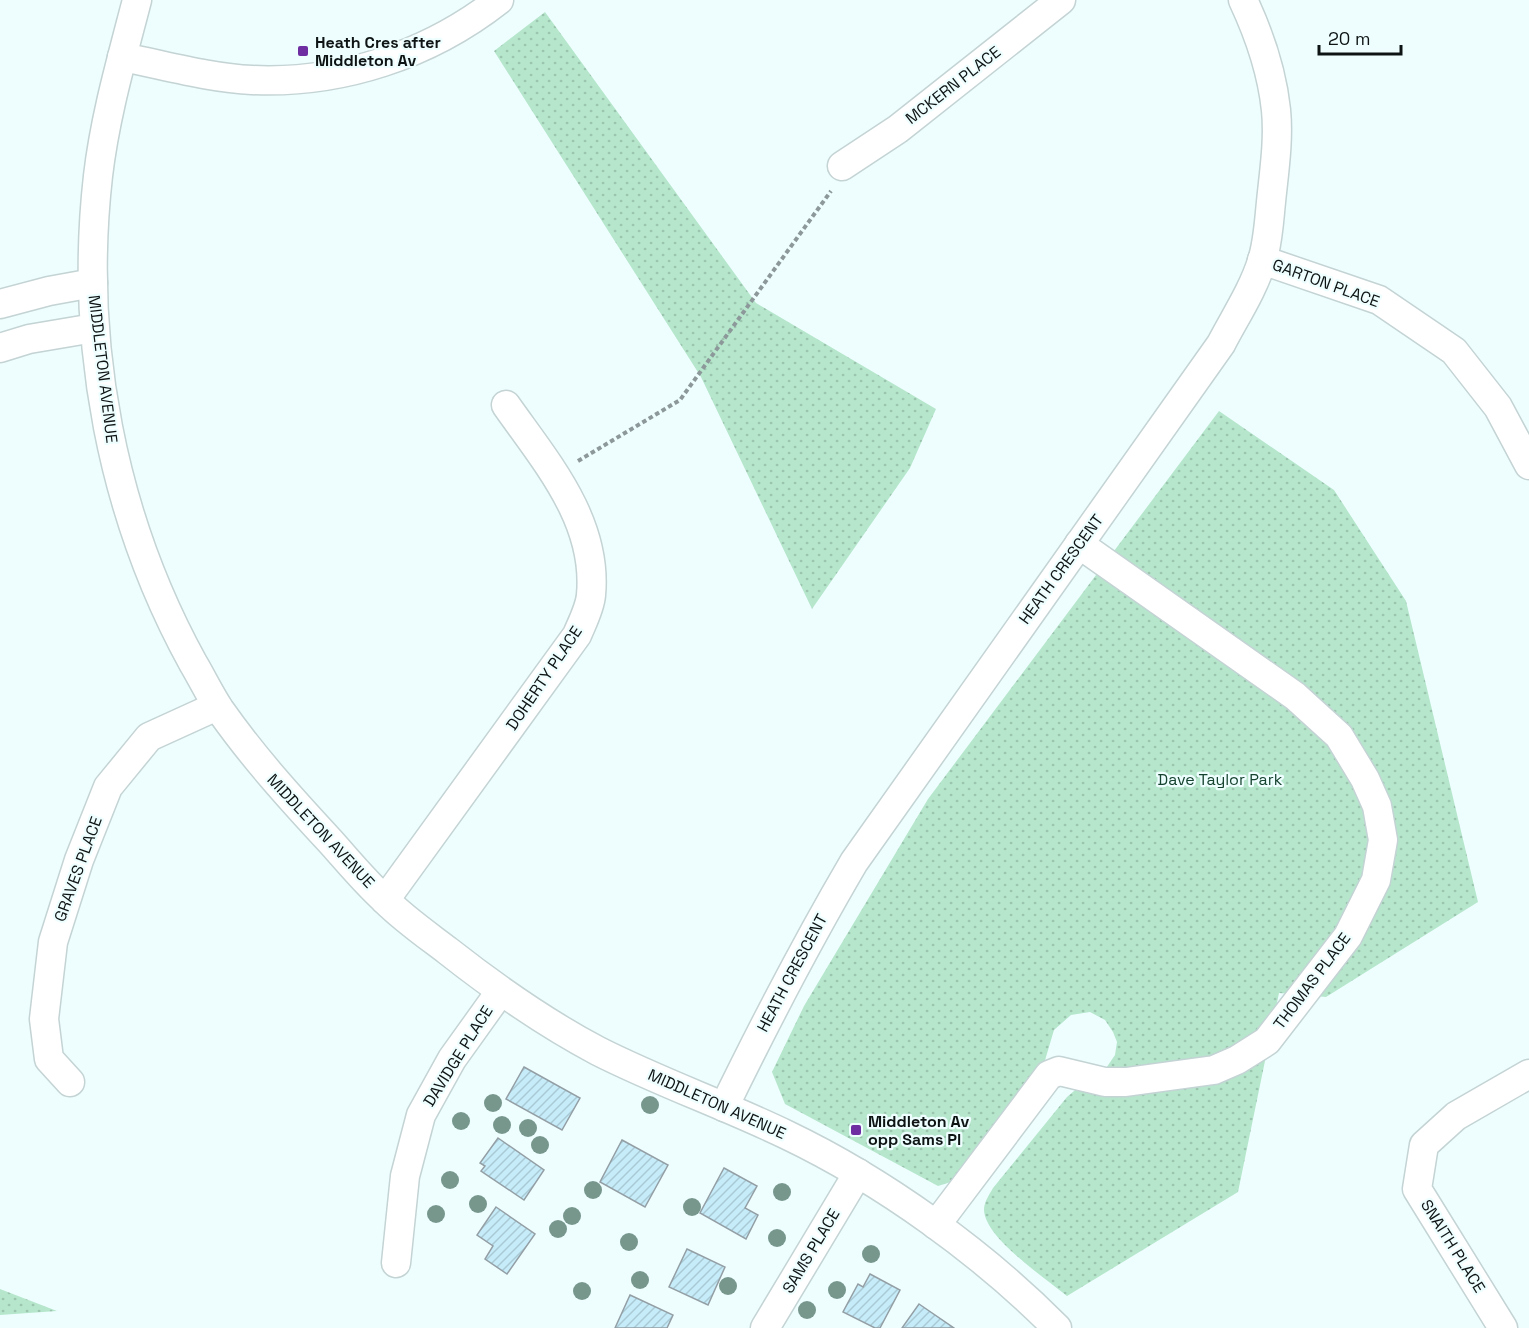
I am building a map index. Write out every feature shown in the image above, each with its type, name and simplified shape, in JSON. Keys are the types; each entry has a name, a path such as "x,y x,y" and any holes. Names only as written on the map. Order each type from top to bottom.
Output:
{"street":[{"name":"MIDDLETON AVENUE","path":"137,0 107,121 99,172 94,223 94,328 103,401 126,501 146,561 172,625 218,706 263,767 385,900 500,992 597,1050 789,1135 858,1173 936,1225 1028,1299 1057,1328"},
{"path":"122,57 251,80 331,75 379,64 423,46 499,0"},
{"name":"MCKERN PLACE","path":"842,166 898,129 1061,0"},
{"name":"HEATH CRESCENT","path":"724,1107 777,998 854,862 1221,344 1262,260 1274,177 1276,110 1263,50 1243,0"},
{"name":"GARTON PLACE","path":"1262,260 1379,300 1454,351 1498,407 1529,465"},
{"path":"0,304 39,293 93,284"},
{"path":"0,348 29,339 94,328"},
{"name":"DOHERTY PLACE","path":"385,900 577,635 591,598 591,565 582,523 555,474 506,405"},
{"name":"THOMAS PLACE","path":"936,1225 1049,1075 1059,1071 1105,1082 1126,1082 1214,1071 1237,1060 1266,1041 1348,936 1376,880 1383,840 1377,806 1365,779 1339,736 1295,696 1078,544"},
{"name":"GRAVES PLACE","path":"70,1082 49,1059 44,1020 53,942 79,860 108,788 149,737 218,706"},
{"name":"DAVIDGE PLACE","path":"396,1263 405,1176 421,1115 452,1059 500,992"},
{"name":"SNAITH PLACE","path":"1503,1328 1417,1189 1424,1144 1456,1116 1529,1074"},
{"name":"SAMS PLACE","path":"765,1328 858,1173"}],"path":[{"path":"555,474 680,400 832,189 842,166"}],"green space":[{"path":"545,12 756,303 936,409 910,468 812,609 701,377 494,51"},
{"name":"Dave Taylor Park","path":"1219,411 1334,490 1406,601 1478,902 1326,997 1279,993 1238,1192 1067,1296 1005,1245 987,1221 984,1207 993,1188 1067,1097 1081,1085 1100,1077 1115,1055 1117,1042 1105,1020 1090,1012 1071,1015 1054,1030 1043,1067 967,1177 938,1186 785,1104 772,1072 804,1006 928,799"},
{"path":"0,1289 57,1311 0,1315"}],"building":[{"path":"524,1067 580,1098 562,1130 506,1099"},
{"path":"498,1138 544,1170 524,1200 481,1171 485,1166 480,1163"},
{"path":"622,1140 668,1165 645,1207 600,1182"},
{"path":"724,1168 757,1186 745,1208 758,1215 746,1239 700,1213"},
{"path":"496,1207 535,1234 507,1274 485,1259 493,1246 477,1235"},
{"path":"687,1249 725,1267 708,1305 669,1287"},
{"path":"870,1274 900,1290 880,1328 875,1328 843,1312 858,1284 863,1287"},
{"path":"630,1295 673,1315 667,1328 615,1328"},
{"path":"919,1304 954,1328 902,1328"}],"place":[{"name":"Heath Cres after Middleton Av","path":"303,51"},
{"name":"Middleton Av opp Sams Pl","path":"856,1130"}]}
